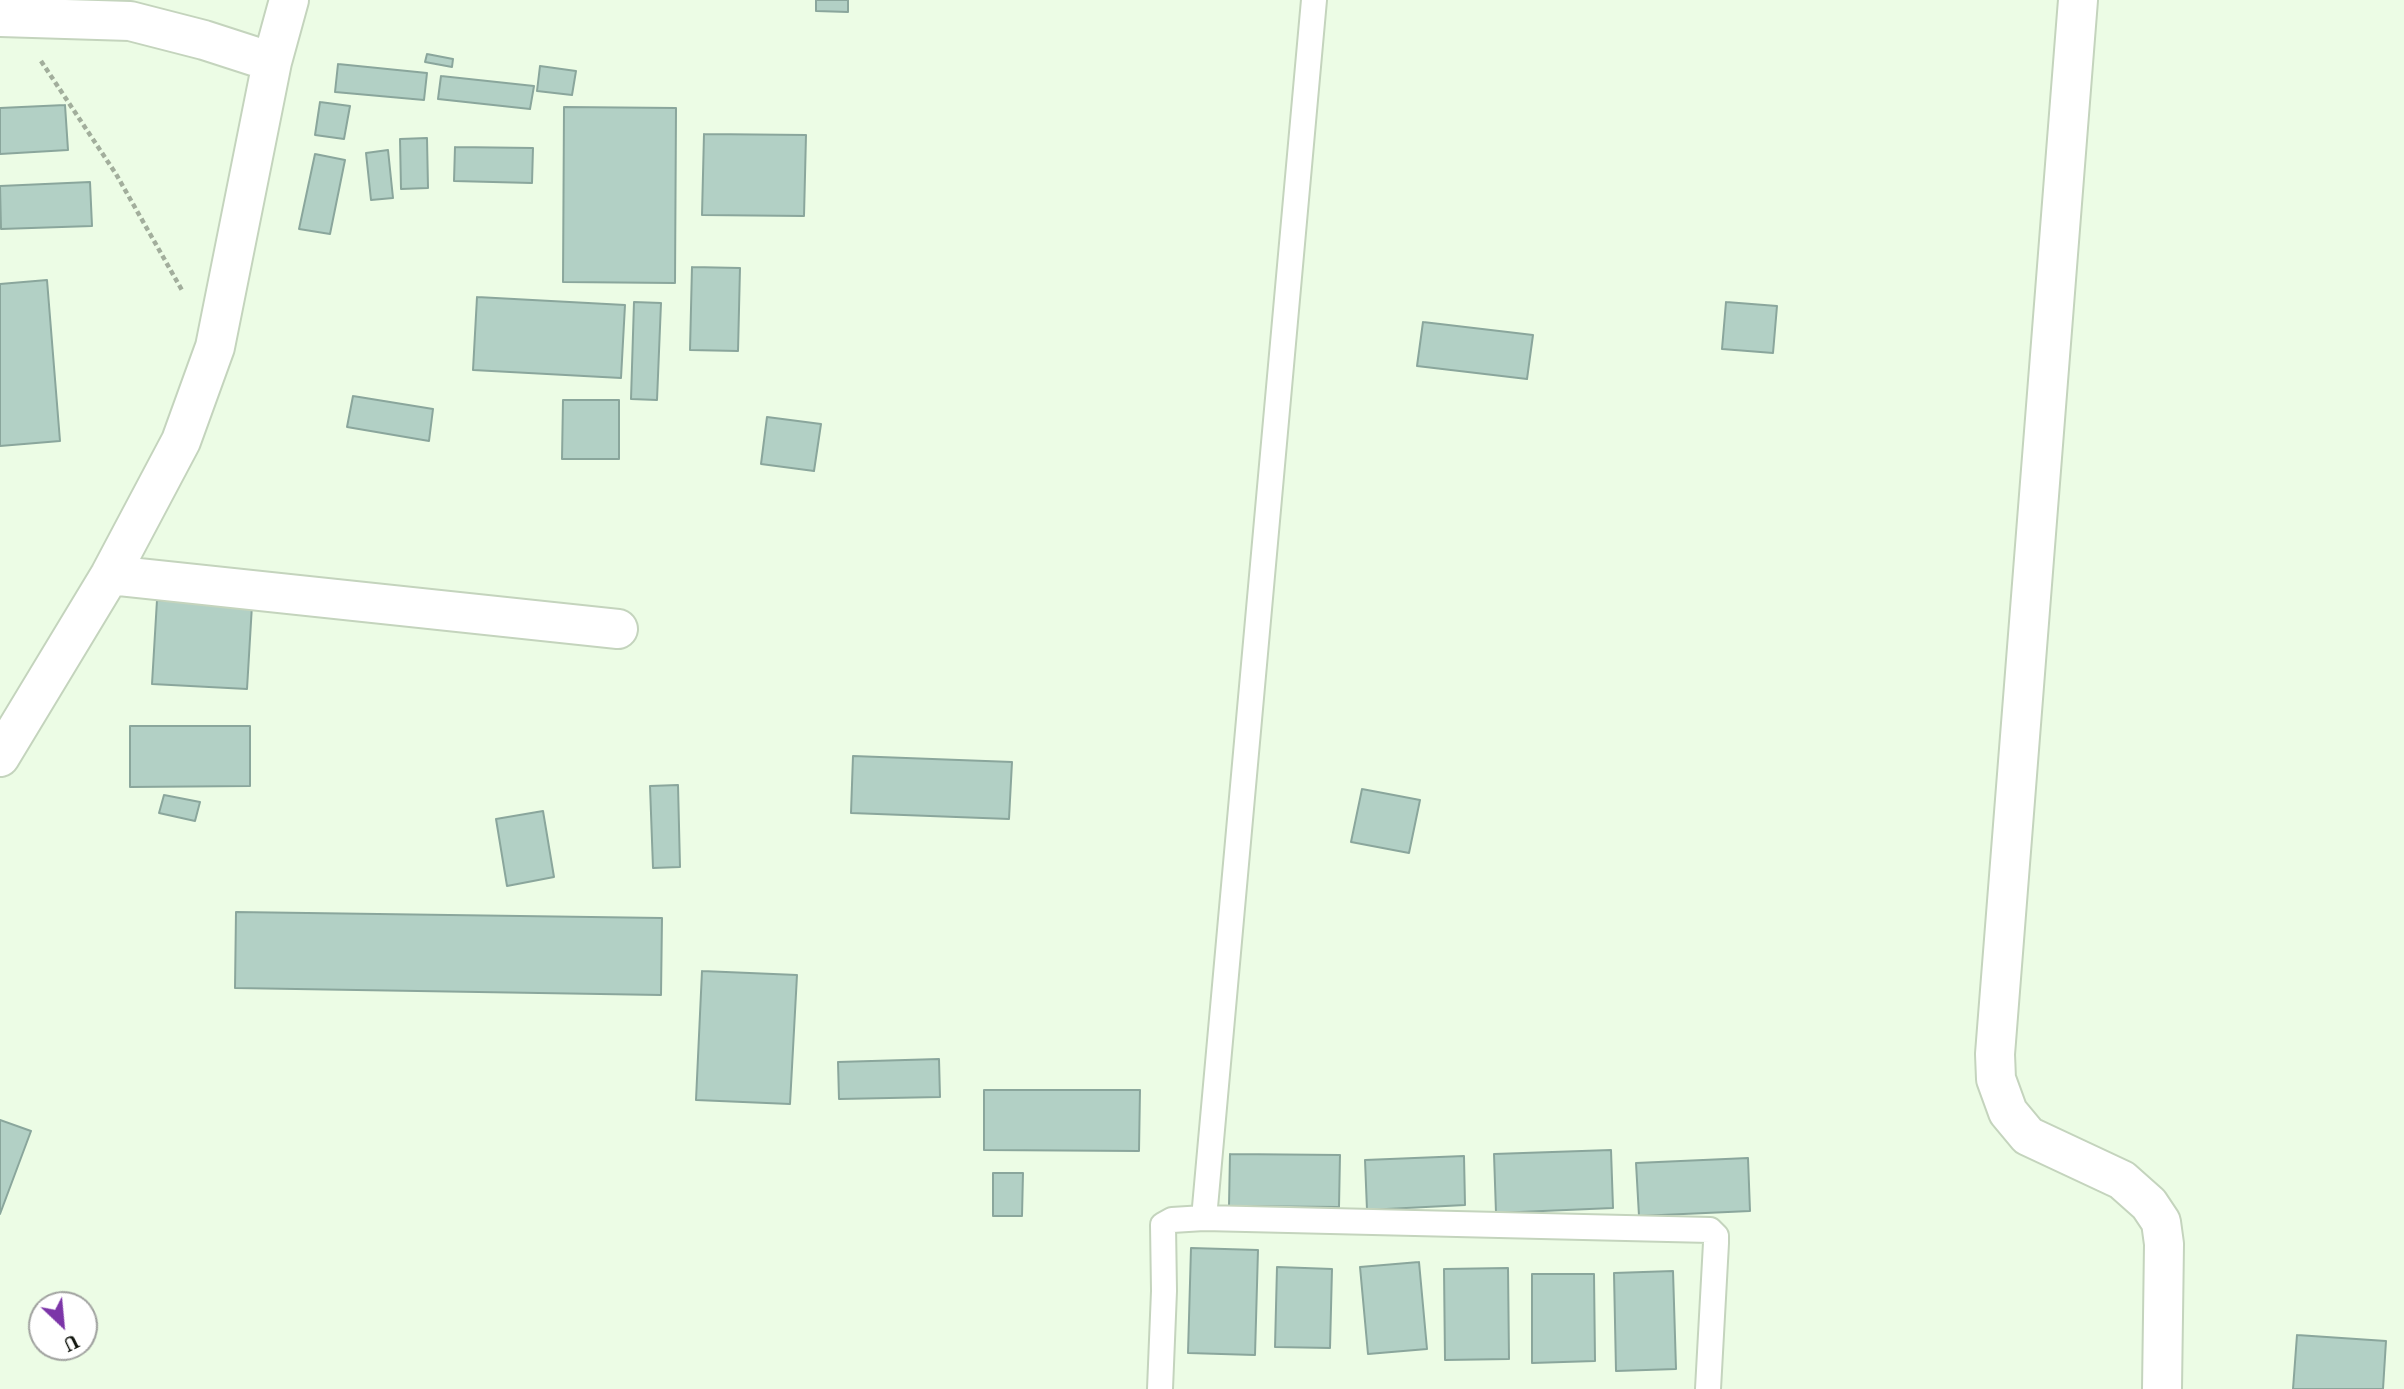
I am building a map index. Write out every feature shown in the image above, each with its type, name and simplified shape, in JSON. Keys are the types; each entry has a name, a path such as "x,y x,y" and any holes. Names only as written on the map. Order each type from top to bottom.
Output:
{"street":[{"path":"0,757 110,575 181,441 215,347 272,62 289,0"},
{"path":"2078,0 1998,1012 1996,1079 2008,1112 2028,1136 2122,1180 2149,1204 2161,1222 2164,1244 2162,1389"},
{"path":"3,17 130,20 272,62"},
{"path":"110,575 618,629"}],"lane":[{"path":"1204,1218 1314,0"},
{"path":"1160,1389 1164,1291 1163,1225 1172,1220 1204,1218 1710,1230 1716,1236 1716,1243 1708,1389"}],"path":[{"path":"3,17 35,51 116,174 215,347"}],"building":[{"path":"816,0 848,0 848,12 816,11"},
{"path":"427,54 453,59 452,67 425,62"},
{"path":"338,64 427,73 424,100 335,92"},
{"path":"540,66 576,71 572,95 537,91"},
{"path":"441,76 534,86 530,109 438,99"},
{"path":"320,102 350,106 344,139 315,135"},
{"path":"65,105 68,150 0,154 0,108"},
{"path":"564,107 676,108 675,283 563,282"},
{"path":"704,134 806,135 804,216 702,215"},
{"path":"427,138 428,188 401,189 400,139"},
{"path":"455,147 533,148 532,183 454,181"},
{"path":"388,150 393,198 371,200 366,153"},
{"path":"315,154 345,160 330,234 299,229"},
{"path":"90,182 92,226 1,229 0,186"},
{"path":"692,267 740,268 738,351 690,350"},
{"path":"47,280 60,441 0,446 0,284"},
{"path":"477,297 625,305 621,378 473,370"},
{"path":"634,302 661,303 657,400 631,399"},
{"path":"1726,302 1777,306 1773,353 1722,349"},
{"path":"1423,322 1533,335 1527,379 1417,366"},
{"path":"353,396 433,409 429,441 347,427"},
{"path":"563,400 619,400 619,459 562,459"},
{"path":"767,417 821,424 814,471 761,464"},
{"path":"157,600 252,605 247,689 152,684"},
{"path":"130,726 250,726 250,786 130,787"},
{"path":"853,756 1012,762 1009,819 851,813"},
{"path":"678,785 680,867 653,868 650,786"},
{"path":"1362,789 1420,800 1409,853 1351,842"},
{"path":"164,795 200,802 195,821 159,813"},
{"path":"543,811 554,877 507,886 496,819"},
{"path":"236,912 662,918 661,995 235,988"},
{"path":"702,971 797,975 790,1104 696,1100"},
{"path":"939,1059 940,1097 839,1099 838,1062"},
{"path":"984,1090 1140,1090 1139,1151 984,1150"},
{"path":"0,1120 31,1131 0,1214"},
{"path":"1611,1150 1613,1208 1496,1213 1494,1154"},
{"path":"1230,1154 1340,1155 1339,1207 1229,1206"},
{"path":"1464,1156 1465,1205 1367,1210 1365,1160"},
{"path":"1748,1158 1750,1211 1639,1216 1636,1163"},
{"path":"993,1173 1023,1173 1022,1216 993,1216"},
{"path":"1191,1248 1258,1250 1255,1355 1188,1353"},
{"path":"1419,1262 1427,1349 1368,1354 1360,1267"},
{"path":"1277,1267 1332,1269 1330,1348 1275,1347"},
{"path":"1508,1268 1509,1359 1445,1360 1444,1269"},
{"path":"1673,1271 1676,1369 1616,1371 1614,1273"},
{"path":"1532,1274 1594,1274 1595,1361 1532,1363"},
{"path":"2297,1335 2386,1341 2383,1389 2293,1389"}]}
